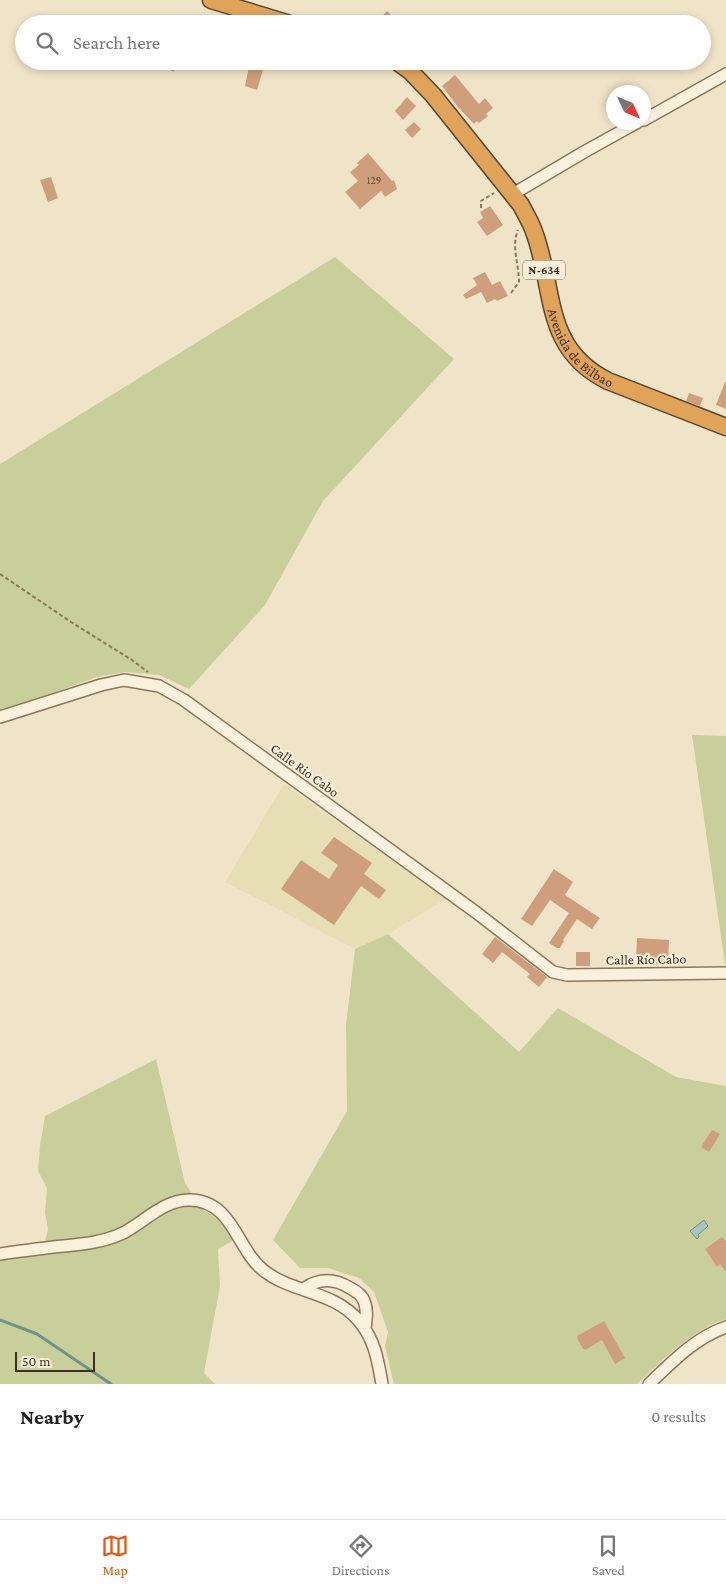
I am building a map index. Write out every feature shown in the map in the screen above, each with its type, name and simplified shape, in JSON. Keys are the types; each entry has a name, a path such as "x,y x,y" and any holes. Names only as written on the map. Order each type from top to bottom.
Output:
{"highway":[{"path":"211,0 260,15"},
{"name":"Avenida de Bilbao","path":"409,70 433,95 510,190 530,222 539,249 556,324 566,344 578,360 591,372 608,381 726,427"}],"street":[{"path":"651,116 726,74"},
{"path":"510,190 624,130"},
{"name":"Calle Rio Cabo","path":"0,717 101,685 124,680 159,686 184,700 326,803 477,913 552,972 567,975"},
{"name":"Calle Río Cabo","path":"567,975 726,973"},
{"path":"0,1254 107,1240 130,1230 181,1200 193,1200 209,1205 225,1216 233,1225 249,1255 264,1271 278,1279 336,1302 350,1312 365,1329 375,1349 382,1384"},
{"path":"303,1289 317,1281 328,1280 338,1282 355,1290 365,1302 365,1329"},
{"path":"649,1384 692,1345 726,1327"},
{"path":"374,1384 380,1369"}],"path":[{"path":"481,208 481,201 510,190"},
{"path":"511,293 519,282 516,237 521,227 530,222"},
{"path":"0,574 132,660 149,674"}],"shaded area":[{"path":"284,784 446,899 388,934 355,949 225,882"}],"green space":[{"path":"335,257 454,359 323,501 265,605 189,689 159,675 125,672 97,677 0,712 0,464"},
{"path":"692,735 726,736 726,964 725,964"},
{"path":"388,934 519,1052 558,1008 676,1077 726,1086 726,1319 703,1329 691,1337 637,1384 394,1384 385,1346 388,1332 374,1292 359,1278 328,1268 300,1268 273,1240 347,1111 346,1025 355,949"},
{"path":"156,1059 185,1183 202,1209 226,1224 233,1241 218,1249 220,1286 204,1373 215,1384 0,1384 0,1259 42,1254 48,1229 45,1213 47,1188 38,1171 45,1116"}],"water":[{"path":"704,1220 708,1226 698,1235 697,1239 690,1231"}],"building":[{"path":"248,70 263,70 257,90 245,86"},
{"path":"455,75 479,104 485,98 493,108 486,114 488,116 479,123 477,121 474,124 442,86"},
{"path":"407,97 416,106 403,120 395,111"},
{"path":"414,122 421,129 412,138 405,130"},
{"path":"368,153 392,181 394,180 397,189 385,197 381,191 360,209 345,192 358,181 350,172 359,165 357,163"},
{"path":"51,177 58,198 48,202 40,180"},
{"path":"490,206 503,225 487,236 477,222 483,218 480,212"},
{"path":"485,272 492,285 500,281 508,296 487,303 481,292 466,299 463,295 477,285 473,278"},
{"path":"726,382 726,409 716,405"},
{"path":"689,393 703,398 700,406 686,401"},
{"path":"334,837 372,863 364,874 386,890 379,899 361,886 334,925 281,889 301,860 329,879 338,865 321,853"},
{"path":"554,869 573,882 565,895 600,918 592,929 577,919 560,948 549,943 569,913 550,900 532,926 521,919"},
{"path":"495,937 547,977 539,987 527,977 530,974 502,952 493,963 482,954"},
{"path":"637,938 669,940 668,965 636,963"},
{"path":"576,952 590,952 590,966 576,966"},
{"path":"712,1130 720,1134 709,1152 701,1147"},
{"path":"722,1237 726,1241 726,1272 720,1264 717,1267 705,1249"},
{"path":"604,1321 625,1358 615,1364 602,1340 585,1350 577,1338 577,1336"}],"waterway":[{"path":"0,1320 37,1334 111,1384"}]}
